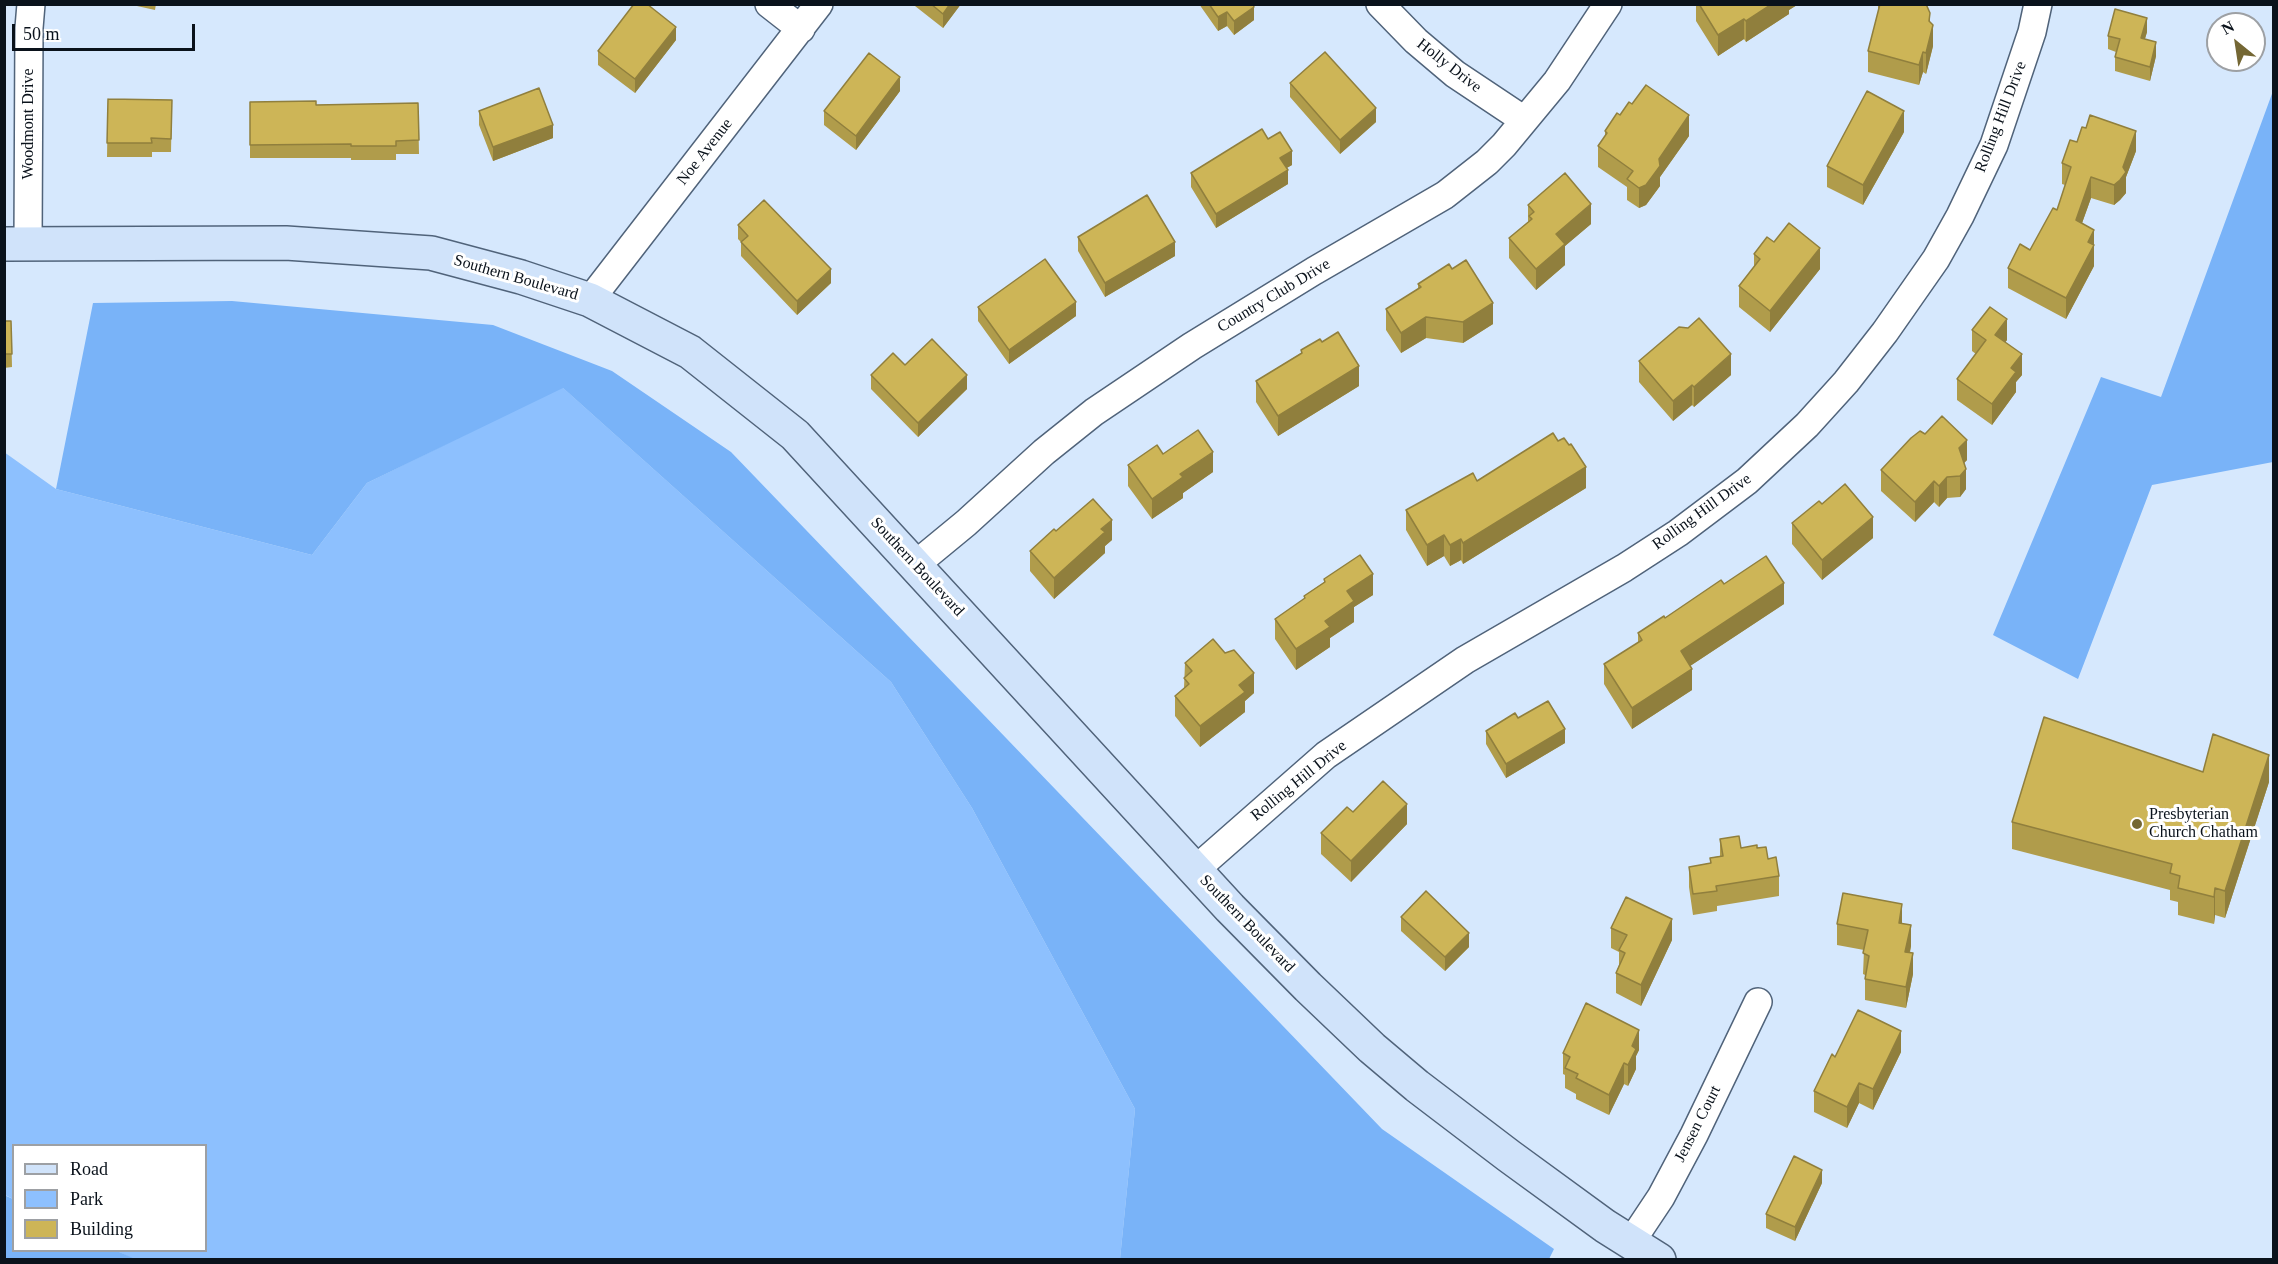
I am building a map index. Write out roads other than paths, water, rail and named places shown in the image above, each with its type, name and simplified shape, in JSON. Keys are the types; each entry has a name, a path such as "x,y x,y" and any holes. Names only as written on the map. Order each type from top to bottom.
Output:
{"main road":[{"name":"Southern Boulevard","path":"16,244 286,243 431,254 521,277 590,300 690,352 795,435 1195,870 1308,987 1390,1063 1509,1156 1605,1226 1659,1260"}],"street":[{"name":"Woodmont Drive","path":"16,244 31,4"},
{"path":"769,4 801,29"},
{"name":"Noe Avenue","path":"590,300 819,4"},
{"name":"Holly Drive","path":"1380,4 1416,41 1455,74 1524,120"},
{"name":"Country Club Drive","path":"915,565 966,524 1044,452 1094,412 1202,340 1314,271 1445,195 1487,162 1557,81 1608,4"},
{"name":"Rolling Hill Drive","path":"1195,870 1326,755 1465,660 1624,568 1678,532 1747,482 1807,425 1846,382 1885,332 1936,259 1960,216 1994,145 2032,32 2038,4"},
{"name":"Jensen Court","path":"1631,1242 1661,1197 1694,1135 1758,1002"}],"place":[{"name":"Presbyterian Church Chatham","path":"2137,824"}]}
